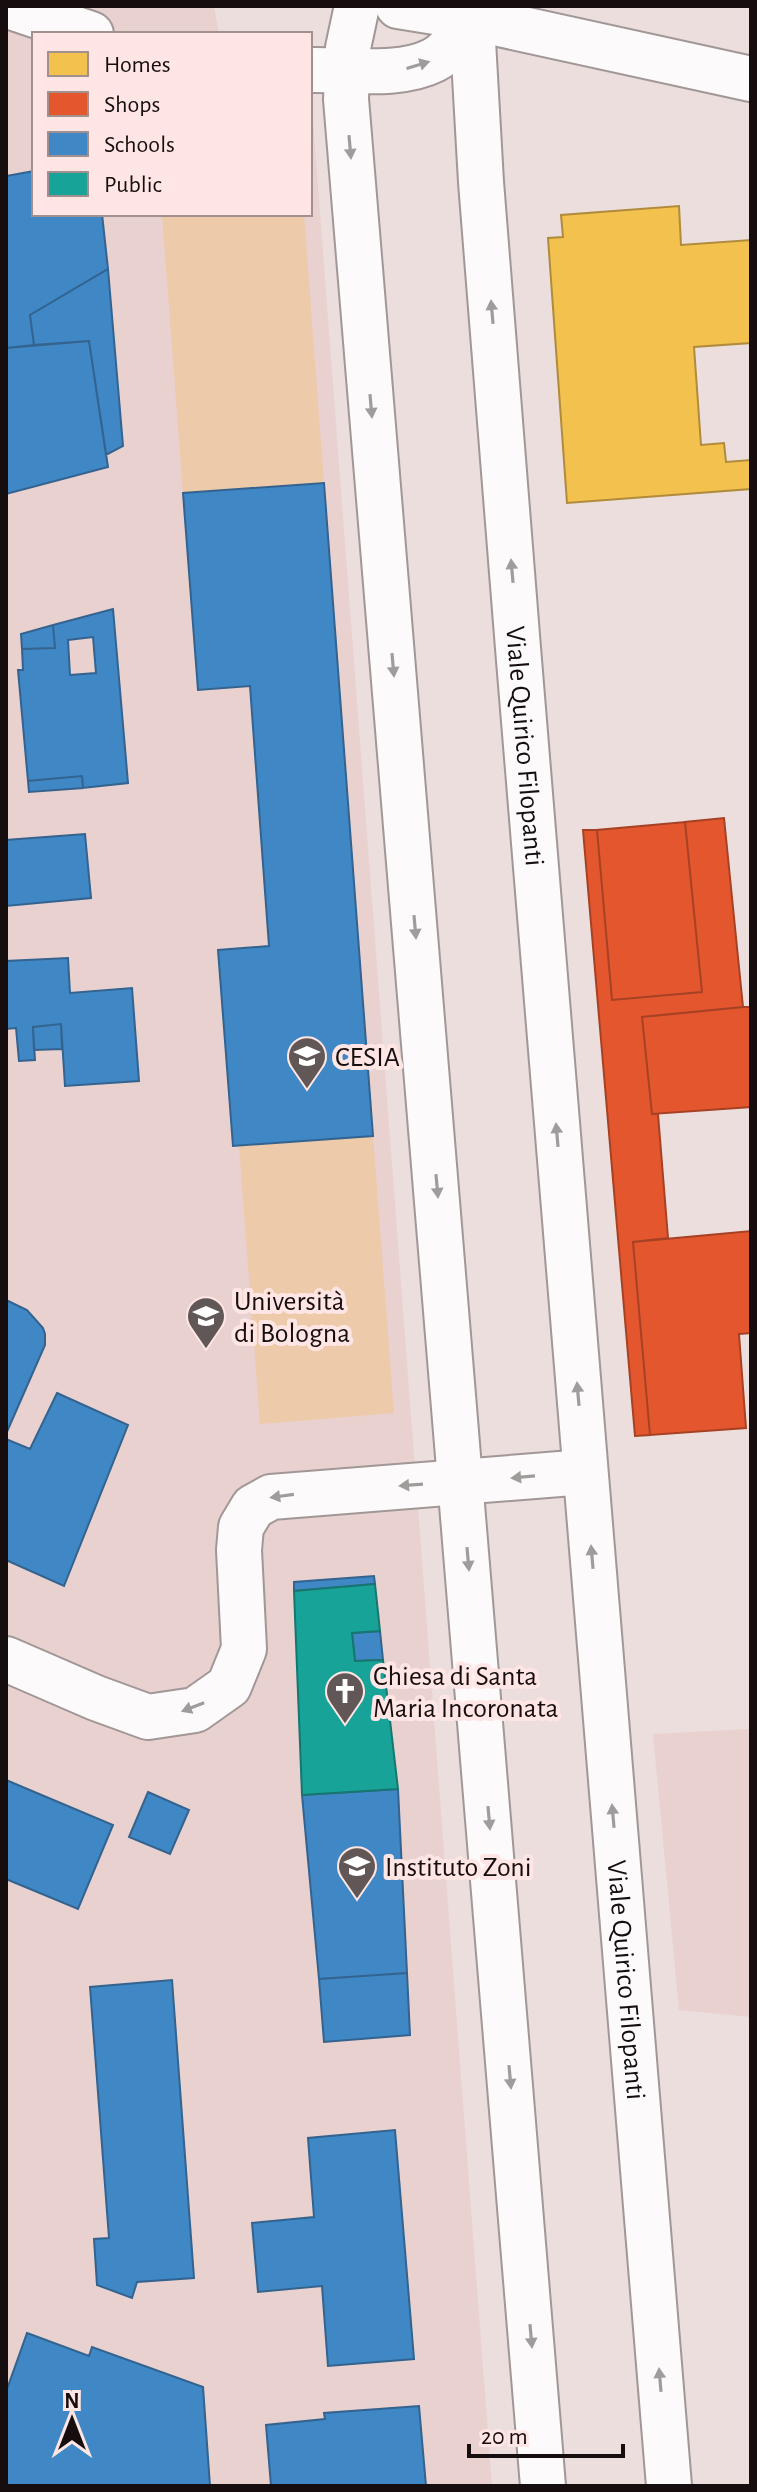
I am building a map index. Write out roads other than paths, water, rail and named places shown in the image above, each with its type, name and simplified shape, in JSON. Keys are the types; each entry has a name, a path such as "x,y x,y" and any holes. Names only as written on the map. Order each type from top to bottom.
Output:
{"main road":[{"path":"328,69 357,6"},
{"path":"398,6 472,12 751,79"},
{"path":"8,7 85,32"},
{"path":"328,69 410,68 434,60 451,45 472,12"},
{"name":"Viale Quirico Filopanti","path":"472,12 481,182 669,2486"},
{"path":"328,69 346,99 543,2486"},
{"path":"6,1659 148,1717 195,1710 229,1686 244,1649 239,1550 241,1527 253,1507 271,1497 585,1472"}],"place":[{"name":"CESIA","path":"307,1090"},
{"name":"Università di Bologna","path":"206,1350"},
{"name":"Chiesa di Santa Maria Incoronata","path":"345,1725"},
{"name":"Instituto Zoni","path":"357,1900"}]}
